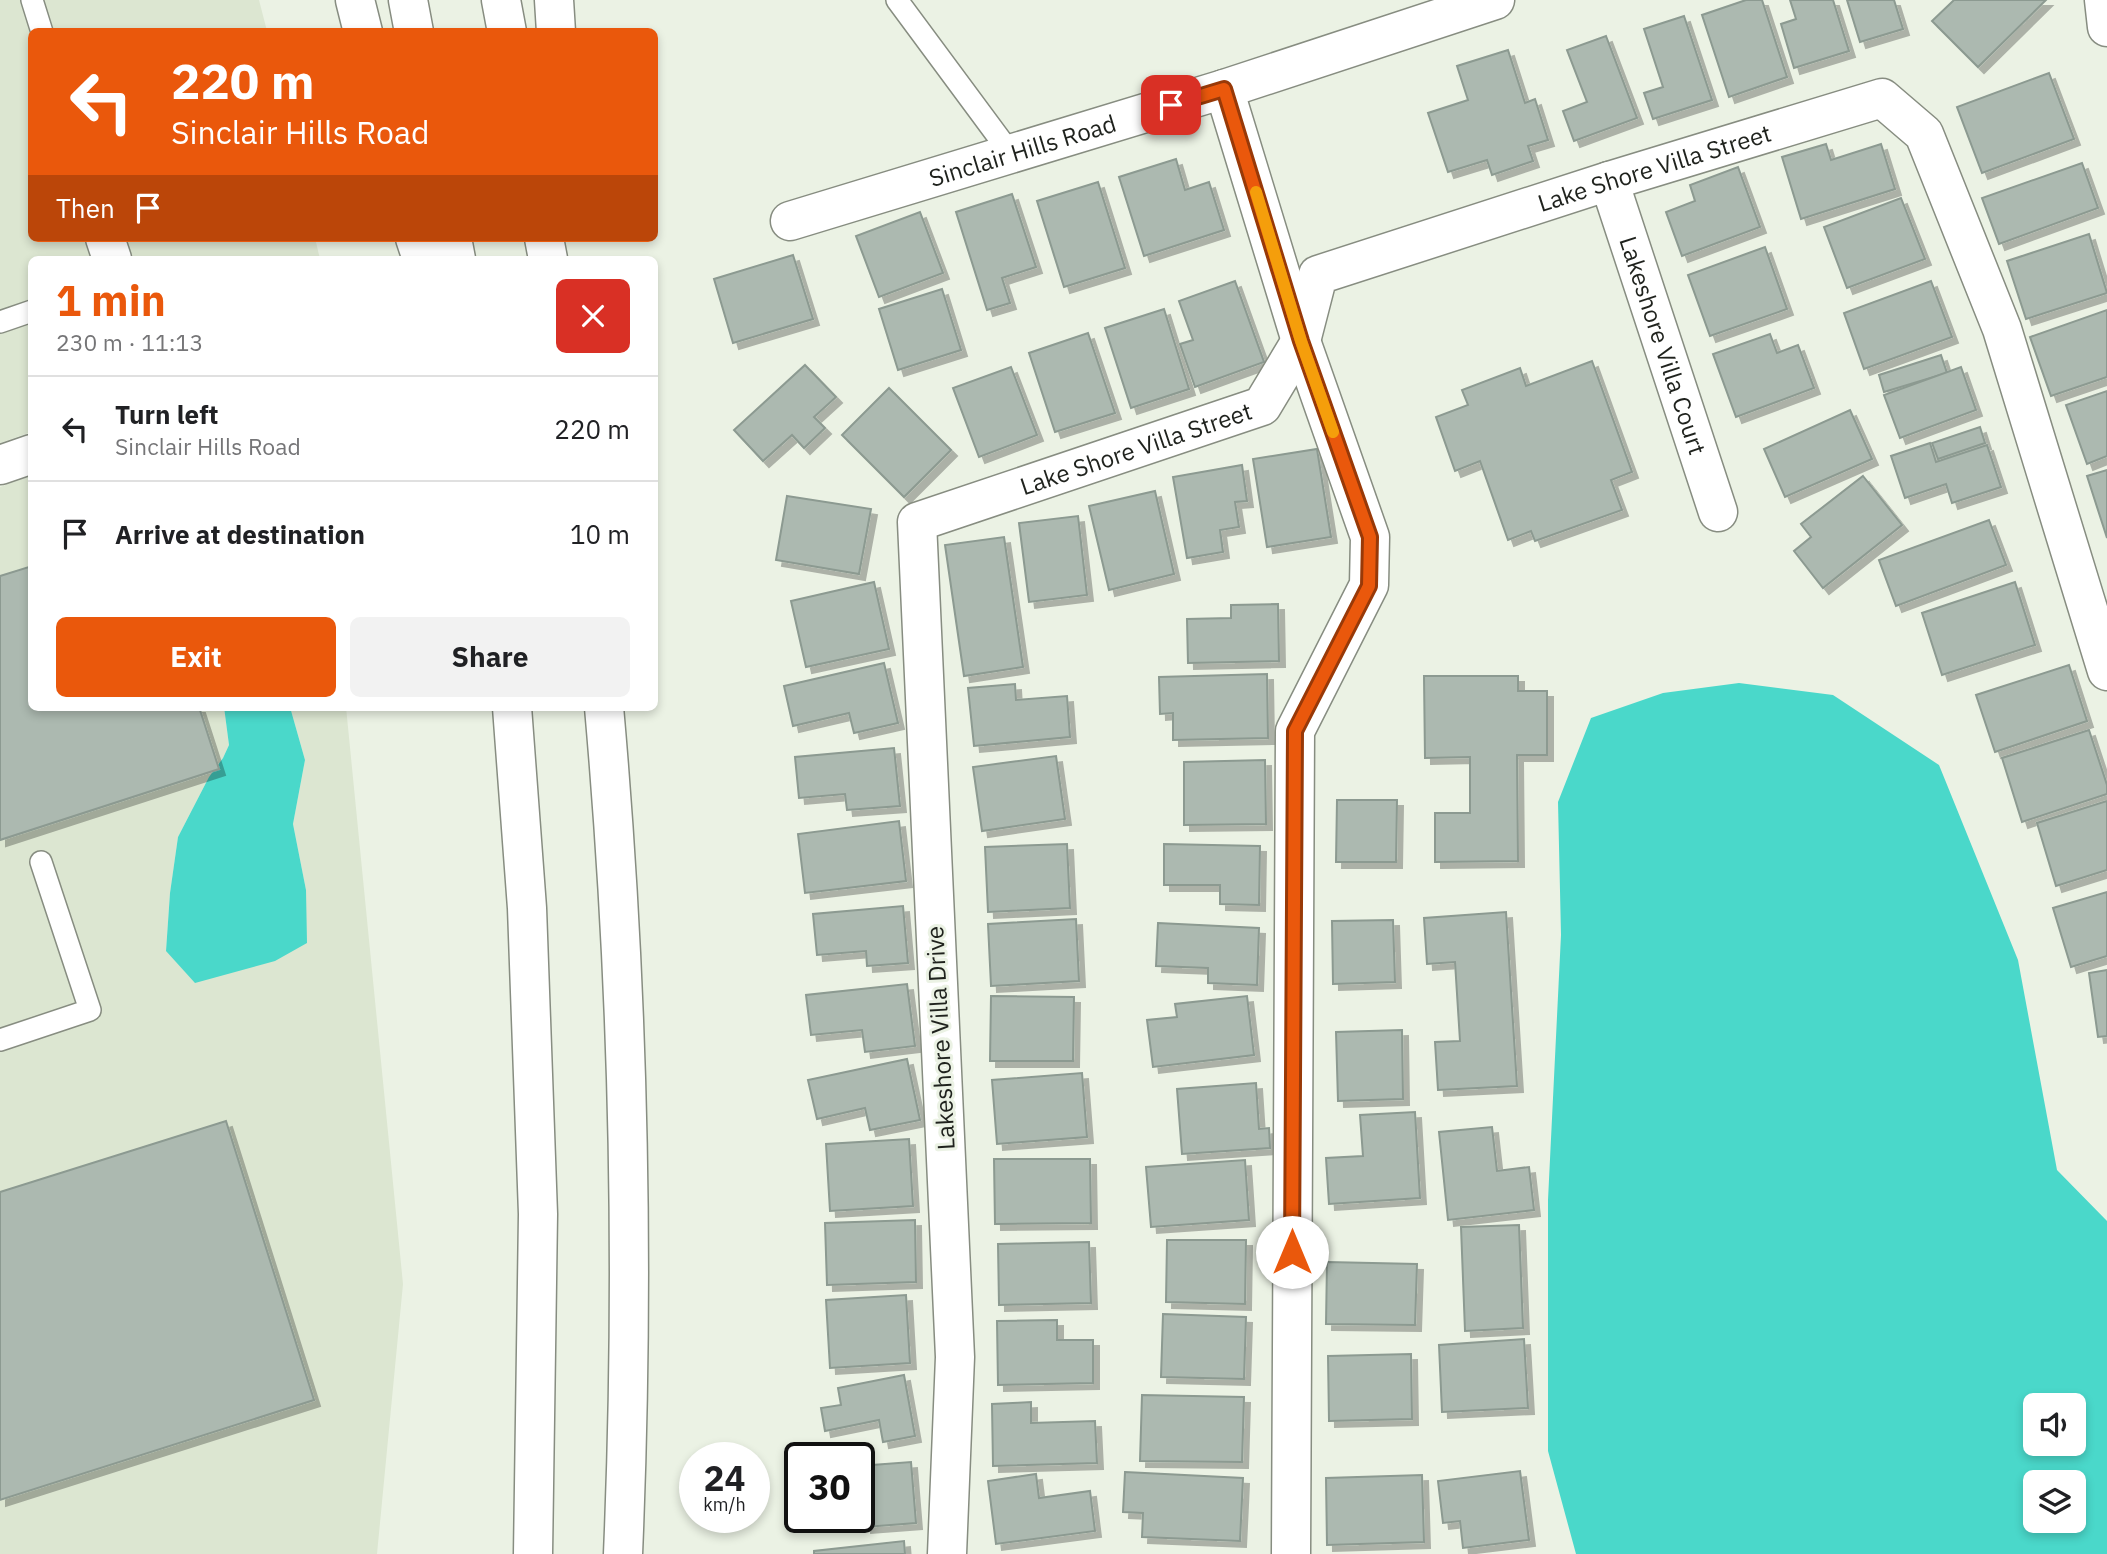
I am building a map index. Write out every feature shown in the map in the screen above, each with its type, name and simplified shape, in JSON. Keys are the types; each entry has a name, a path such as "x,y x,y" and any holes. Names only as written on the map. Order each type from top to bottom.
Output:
{"main road":[{"path":"355,0 362,28"},
{"path":"408,0 413,28"},
{"path":"501,0 506,28"},
{"path":"554,0 555,28"},
{"name":"Sinclair Hills Road","path":"790,221 1224,89 1495,0"},
{"path":"2104,0 2107,27"},
{"path":"1224,89 1301,341 1370,537 1369,586 1295,731 1291,1554"},
{"name":"Lake Shore Villa Street","path":"917,522 1262,406 1301,341 1318,275 1609,181 1882,98 1924,134 2002,329 2107,671"},
{"name":"Lakeshore Villa Court","path":"1609,181 1718,512"},
{"path":"0,465 28,455"},
{"name":"Lakeshore Villa Drive","path":"917,522 955,1357 947,1554"},
{"path":"512,711 527,908 538,1214 538,1367 533,1554"},
{"path":"604,711 623,964 629,1122 628,1439 623,1554"}],"lane":[{"path":"32,0 40,28"},
{"path":"897,0 1011,154"},
{"path":"0,323 28,313"},
{"path":"0,1040 90,1010 41,862"}],"shaded area":[{"path":"0,0 259,0 266,28 28,28 28,242 85,242 90,256 28,256 28,433 0,443"},
{"path":"124,242 316,242 319,256 129,256"},
{"path":"28,477 28,711 225,711 229,745 178,837 166,951 306,890 293,824 305,760 291,711 346,711 403,1284 377,1554 0,1554 0,487"}],"water":[{"path":"1739,683 1833,695 1939,765 2018,960 2057,1170 2107,1221 2107,1554 1576,1554 1548,1451 1548,1200 1561,935 1558,802 1591,718 1663,693"},
{"path":"225,711 291,711 305,760 293,824 306,890 307,943 275,961 195,983 166,951 178,837 229,745"}],"building":[{"path":"1746,0 1762,0 1787,77 1729,97 1702,15"},
{"path":"1790,0 1833,0 1849,51 1794,68 1781,24 1796,19"},
{"path":"1847,0 1894,0 1903,29 1860,42"},
{"path":"1954,0 2046,0 1978,67 1932,21"},
{"path":"1684,16 1712,100 1653,119 1644,93 1663,87 1644,29"},
{"path":"1606,36 1637,118 1574,141 1563,111 1587,102 1567,50"},
{"path":"1508,50 1525,103 1535,99 1548,140 1528,146 1533,161 1492,175 1487,160 1448,172 1428,113 1468,100 1457,66"},
{"path":"2049,73 2074,139 1982,173 1957,107"},
{"path":"1826,144 1831,160 1881,144 1895,189 1801,219 1782,157"},
{"path":"1176,159 1185,190 1209,182 1224,230 1144,256 1119,177"},
{"path":"2082,163 2098,208 1999,244 1982,198"},
{"path":"1738,167 1760,227 1682,256 1666,212 1695,201 1690,185"},
{"path":"1098,182 1125,268 1064,287 1037,201"},
{"path":"1012,194 1036,267 1002,278 1010,303 987,310 956,212"},
{"path":"1901,198 1925,259 1847,288 1824,227"},
{"path":"920,212 943,273 879,297 856,236"},
{"path":"2089,234 2107,293 2026,319 2007,261"},
{"path":"1765,247 1787,309 1710,336 1688,275"},
{"path":"793,255 813,319 733,343 714,279"},
{"path":"1235,281 1264,362 1195,387 1180,344 1193,340 1179,301"},
{"path":"1931,281 1952,337 1864,369 1844,313"},
{"path":"942,289 961,350 898,370 879,309"},
{"path":"1164,309 1189,389 1131,408 1105,328"},
{"path":"2107,310 2107,377 2051,396 2030,337"},
{"path":"1088,333 1115,413 1055,432 1029,353"},
{"path":"1770,334 1777,353 1798,345 1814,388 1736,417 1713,354"},
{"path":"1941,355 1947,373 1884,392 1879,375"},
{"path":"1592,361 1632,472 1611,480 1622,510 1535,541 1531,531 1508,540 1480,461 1455,471 1436,417 1468,405 1462,390 1520,368 1526,386"},
{"path":"805,365 836,397 814,417 825,428 804,448 792,435 763,461 734,430"},
{"path":"1011,367 1037,435 979,457 953,388"},
{"path":"1961,367 1976,410 1900,438 1884,395"},
{"path":"889,388 951,450 904,497 842,435"},
{"path":"2107,391 2107,456 2087,464 2066,405"},
{"path":"1850,410 1872,459 1785,497 1764,449"},
{"path":"1980,427 1985,443 1938,459 1932,443"},
{"path":"1930,443 1936,462 1987,445 2001,487 1952,503 1946,484 1905,498 1891,456"},
{"path":"1317,449 1331,537 1267,547 1253,459"},
{"path":"1242,465 1247,501 1235,502 1239,527 1220,530 1223,552 1187,558 1173,477"},
{"path":"2107,470 2107,538 2087,476"},
{"path":"1863,476 1902,525 1823,588 1794,551 1811,537 1801,524"},
{"path":"1155,491 1174,574 1109,590 1089,506"},
{"path":"787,496 871,509 859,574 776,560"},
{"path":"1078,516 1087,595 1029,602 1019,523"},
{"path":"1989,520 2006,565 1896,606 1879,560"},
{"path":"1004,537 1023,667 964,676 945,545"},
{"path":"28,567 28,711 200,711 219,769 0,840 0,576"},
{"path":"874,582 889,649 806,667 791,601"},
{"path":"2015,582 2035,645 1942,675 1922,613"},
{"path":"1278,604 1279,661 1188,663 1187,619 1231,618 1231,605"},
{"path":"884,663 898,723 854,733 849,713 793,726 784,686"},
{"path":"2069,665 2087,721 1995,752 1976,695"},
{"path":"1267,674 1268,738 1173,740 1173,713 1160,714 1159,677"},
{"path":"1424,676 1518,676 1518,691 1547,691 1547,755 1517,755 1518,861 1435,862 1435,813 1470,813 1470,757 1425,758"},
{"path":"1015,684 1016,700 1067,696 1070,737 974,746 968,688"},
{"path":"2089,730 2107,785 2107,794 2022,822 2002,758"},
{"path":"894,748 900,806 847,810 845,794 799,798 795,757"},
{"path":"1056,756 1065,819 982,831 973,767"},
{"path":"1265,760 1266,824 1184,825 1184,762"},
{"path":"1337,800 1397,800 1396,862 1336,862"},
{"path":"2107,801 2107,870 2056,886 2037,823"},
{"path":"899,821 906,881 805,893 798,834"},
{"path":"1067,844 1070,908 988,912 985,847"},
{"path":"1164,844 1260,846 1259,905 1220,904 1220,885 1164,885"},
{"path":"2107,892 2107,956 2071,967 2053,908"},
{"path":"903,906 908,963 867,966 866,951 817,955 813,914"},
{"path":"1506,912 1517,1086 1438,1090 1435,1042 1460,1041 1455,962 1427,964 1424,918"},
{"path":"1076,919 1079,981 991,986 988,924"},
{"path":"1393,920 1395,982 1333,984 1332,921"},
{"path":"1158,923 1259,928 1257,985 1208,983 1208,968 1156,966"},
{"path":"2107,970 2107,1036 2098,1037 2089,973"},
{"path":"907,984 915,1046 865,1052 862,1030 811,1035 806,995"},
{"path":"991,996 1074,997 1073,1061 990,1061"},
{"path":"1247,996 1254,1055 1153,1067 1147,1020 1177,1017 1175,1004"},
{"path":"1402,1030 1403,1099 1338,1101 1336,1032"},
{"path":"907,1059 920,1120 870,1130 865,1108 817,1119 808,1080"},
{"path":"1082,1073 1087,1137 997,1144 992,1080"},
{"path":"1256,1083 1259,1129 1269,1128 1270,1148 1182,1154 1177,1089"},
{"path":"1415,1112 1420,1198 1329,1204 1326,1158 1363,1156 1360,1115"},
{"path":"226,1121 314,1400 0,1500 0,1192"},
{"path":"1492,1127 1497,1171 1529,1167 1534,1210 1448,1220 1439,1132"},
{"path":"909,1139 913,1206 830,1211 826,1144"},
{"path":"994,1159 1090,1159 1091,1223 995,1224"},
{"path":"1245,1160 1249,1220 1151,1227 1146,1167"},
{"path":"915,1220 916,1282 827,1285 825,1223"},
{"path":"1519,1225 1523,1328 1465,1331 1461,1227"},
{"path":"1167,1240 1246,1240 1245,1304 1166,1302"},
{"path":"1089,1242 1091,1303 999,1305 998,1244"},
{"path":"1327,1262 1417,1264 1415,1325 1326,1324"},
{"path":"906,1295 910,1363 830,1368 826,1300"},
{"path":"1163,1314 1246,1317 1244,1379 1161,1377"},
{"path":"1057,1320 1057,1340 1093,1340 1093,1383 998,1385 997,1321"},
{"path":"1524,1339 1528,1408 1442,1412 1439,1345"},
{"path":"1411,1354 1412,1419 1329,1421 1328,1356"},
{"path":"904,1375 915,1436 883,1442 879,1420 825,1431 821,1408 841,1405 838,1388"},
{"path":"1142,1395 1244,1397 1242,1462 1140,1461"},
{"path":"1031,1402 1031,1423 1095,1421 1097,1463 993,1466 992,1404"},
{"path":"911,1462 916,1523 875,1526 875,1465"},
{"path":"1520,1471 1529,1540 1463,1548 1460,1521 1443,1523 1438,1481"},
{"path":"1125,1472 1243,1478 1240,1541 1142,1537 1143,1513 1123,1512"},
{"path":"1036,1474 1039,1498 1090,1491 1095,1531 996,1544 988,1481"},
{"path":"1422,1475 1424,1542 1327,1545 1326,1478"},
{"path":"904,1541 905,1554 814,1554 814,1551"}],"slow traffic":[{"path":"1256,192 1301,341 1333,432"}],"route":[{"path":"1171,105 1224,89 1301,341 1370,537 1369,586 1295,731 1292,1252"}]}
